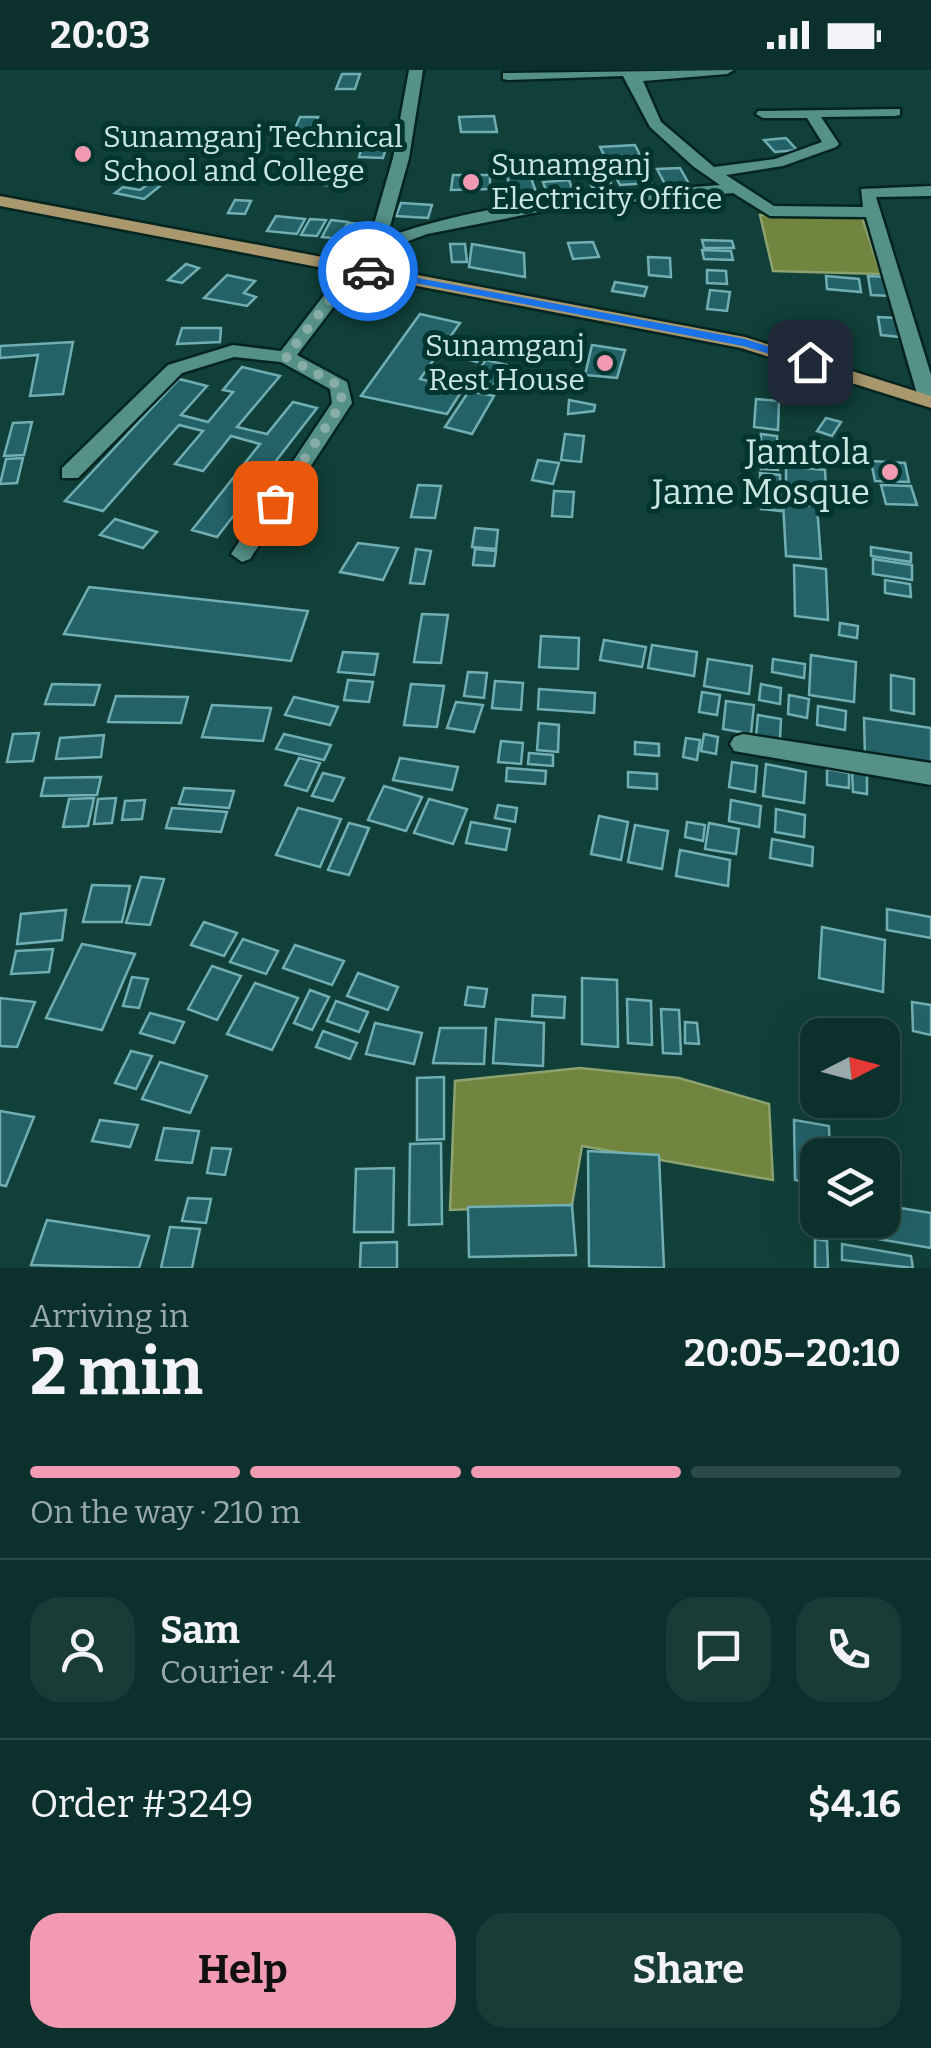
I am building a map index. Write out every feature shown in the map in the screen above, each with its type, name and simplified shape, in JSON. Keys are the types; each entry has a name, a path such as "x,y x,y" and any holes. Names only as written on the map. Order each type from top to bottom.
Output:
{"main road":[{"path":"1,201 745,343 930,401"}],"street":[{"path":"376,247 401,158 416,70"},
{"path":"508,76 727,70"},
{"path":"628,73 654,124 770,211 872,212"},
{"path":"763,114 894,112"},
{"path":"714,172 778,163 831,144 810,113"},
{"path":"286,357 354,268 376,247 424,230 554,204 739,188"},
{"path":"930,401 867,192 931,190"},
{"path":"70,473 175,369 234,352 286,357 340,386 342,403 242,554"},
{"path":"743,744 931,774"}],"shaded area":[{"path":"760,215 862,217 881,274 773,271"},
{"path":"580,1068 679,1078 769,1104 773,1180 582,1146 572,1205 450,1210 455,1081"}],"building":[{"path":"342,74 360,74 355,89 336,89"},
{"path":"494,116 497,132 461,132 459,117"},
{"path":"300,117 318,117 312,132 294,131"},
{"path":"786,138 797,150 775,152 764,140"},
{"path":"337,139 392,141 390,148 333,149"},
{"path":"635,145 640,155 605,157 600,147"},
{"path":"362,147 386,148 383,158 359,157"},
{"path":"643,168 651,183 620,185 612,170"},
{"path":"680,168 689,184 666,186 657,169"},
{"path":"329,171 353,172 348,186 324,185"},
{"name":"Sunamganj Electricity Office","path":"453,175 490,175 490,189 451,190"},
{"path":"530,175 537,195 514,197 507,177"},
{"path":"607,175 612,186 592,187 587,176"},
{"path":"137,176 165,182 144,199 115,193 123,187 140,190 147,185 130,181"},
{"path":"569,180 573,191 553,194 547,193 543,182"},
{"path":"235,200 251,201 245,214 228,213"},
{"path":"401,203 432,205 428,218 396,216"},
{"path":"276,216 305,219 297,234 267,231"},
{"path":"310,219 326,220 317,236 301,235"},
{"path":"331,220 348,222 339,239 322,237"},
{"path":"350,223 372,225 362,244 340,242"},
{"path":"702,240 732,241 734,248 704,248"},
{"path":"593,242 599,257 573,259 568,243"},
{"path":"450,244 465,244 467,262 452,262"},
{"path":"472,244 524,253 525,277 469,267"},
{"path":"702,250 731,251 733,260 704,259"},
{"path":"648,257 670,258 671,277 649,275"},
{"path":"186,264 199,268 182,283 168,280"},
{"path":"707,270 726,271 727,284 707,283"},
{"path":"227,275 255,281 244,293 256,297 247,306 204,298"},
{"path":"826,276 859,279 861,292 827,289"},
{"path":"868,276 887,277 890,296 871,295"},
{"path":"615,282 647,287 644,296 612,291"},
{"path":"710,290 730,292 727,311 707,309"},
{"path":"420,314 460,323 420,379 463,389 447,414 361,396"},
{"path":"878,317 896,318 900,337 881,335"},
{"path":"182,328 221,328 220,342 177,344"},
{"path":"456,338 489,346 477,362 444,353"},
{"path":"73,342 63,394 30,396 38,355 0,358 0,346"},
{"name":"Sunamganj Rest House","path":"592,345 625,350 617,378 585,375"},
{"path":"486,360 507,365 491,389 469,384"},
{"path":"242,367 280,376 237,427 267,434 293,402 317,408 217,537 192,530 260,444 231,436 203,471 175,464 203,431 179,425 103,511 65,501 179,379 207,386 181,415 208,422 233,392 223,390"},
{"path":"469,391 494,396 472,434 445,427"},
{"path":"756,399 779,401 778,430 754,427"},
{"path":"569,400 595,405 594,411 568,414"},
{"path":"826,418 841,422 832,436 817,431"},
{"path":"32,422 24,455 4,456 13,423"},
{"path":"565,434 584,436 581,462 561,460"},
{"path":"761,434 777,436 778,470 761,469"},
{"path":"23,458 17,483 0,484 6,459"},
{"path":"538,460 559,463 553,484 532,480"},
{"name":"Jamtola Jame Mosque","path":"871,461 905,463 909,482 875,481"},
{"path":"786,466 825,470 826,488 786,484"},
{"path":"760,473 780,475 781,511 761,509"},
{"path":"418,485 441,486 435,518 411,517"},
{"path":"881,485 911,486 917,505 886,504"},
{"path":"554,491 574,492 572,517 552,516"},
{"path":"783,503 817,506 821,559 786,556"},
{"path":"115,519 157,532 143,548 100,535"},
{"path":"475,528 498,530 496,549 472,547"},
{"path":"358,543 398,548 383,580 340,572"},
{"path":"871,547 911,553 911,562 871,556"},
{"path":"416,549 431,551 424,584 410,583"},
{"path":"475,549 496,551 494,566 473,565"},
{"path":"873,559 912,565 912,580 873,574"},
{"path":"794,565 826,569 828,620 795,616"},
{"path":"885,580 910,584 911,597 885,593"},
{"path":"89,587 308,611 291,661 64,634"},
{"path":"422,614 448,615 441,663 414,662"},
{"path":"840,623 858,626 857,638 839,635"},
{"path":"541,636 579,638 578,669 539,667"},
{"path":"604,640 646,647 642,667 600,660"},
{"path":"652,645 697,652 694,676 648,668"},
{"path":"343,652 378,654 374,675 338,672"},
{"path":"811,655 856,662 854,702 809,695"},
{"path":"708,659 752,666 749,694 704,686"},
{"path":"773,659 805,664 804,678 772,672"},
{"path":"468,672 487,673 484,698 464,696"},
{"path":"891,675 914,679 914,714 891,710"},
{"path":"348,680 373,682 369,702 344,700"},
{"path":"495,681 523,683 521,710 492,708"},
{"path":"52,684 100,685 94,705 45,704"},
{"path":"411,684 444,686 437,727 404,725"},
{"path":"761,684 781,688 780,704 759,700"},
{"path":"539,689 595,693 594,713 538,709"},
{"path":"702,692 720,695 717,715 699,712"},
{"path":"789,695 809,699 807,718 788,714"},
{"path":"116,696 188,697 181,723 108,722"},
{"path":"294,697 338,707 330,725 285,715"},
{"path":"726,701 754,705 751,734 723,729"},
{"path":"456,702 483,705 474,732 447,728"},
{"path":"212,705 271,708 263,741 202,737"},
{"path":"818,706 846,711 845,730 817,725"},
{"path":"758,715 781,719 780,740 756,736"},
{"path":"864,718 931,728 931,767 865,757"},
{"path":"539,723 559,725 558,752 537,750"},
{"path":"39,733 33,761 7,762 13,734"},
{"path":"284,734 331,745 324,760 276,749"},
{"path":"704,734 718,737 716,754 701,751"},
{"path":"104,735 101,757 56,759 60,738"},
{"path":"686,738 700,740 697,760 683,757"},
{"path":"501,741 523,743 521,764 498,762"},
{"path":"635,742 659,744 659,756 635,754"},
{"path":"529,753 553,755 553,766 528,764"},
{"path":"299,758 320,763 307,791 285,785"},
{"path":"400,758 458,767 452,790 393,780"},
{"path":"732,762 757,766 755,792 729,787"},
{"path":"766,764 806,772 804,803 763,796"},
{"path":"507,768 546,771 545,784 506,781"},
{"path":"827,769 849,773 849,788 827,785"},
{"path":"628,772 657,774 657,789 628,787"},
{"path":"852,772 867,774 867,794 853,792"},
{"path":"323,773 344,778 333,801 312,796"},
{"path":"101,777 97,795 41,796 45,778"},
{"path":"384,786 422,797 406,831 368,820"},
{"path":"184,788 234,791 229,808 179,804"},
{"path":"94,798 88,826 63,827 69,799"},
{"path":"116,798 112,823 94,824 98,799"},
{"path":"429,799 467,809 453,844 414,833"},
{"path":"145,800 142,819 122,820 125,801"},
{"path":"731,800 761,806 759,827 729,821"},
{"path":"498,805 517,808 515,822 495,818"},
{"path":"172,808 227,812 221,832 166,828"},
{"path":"298,808 341,819 320,867 276,855"},
{"path":"776,809 805,815 804,837 775,832"},
{"path":"599,816 628,822 621,860 591,854"},
{"path":"471,822 510,829 506,850 466,843"},
{"path":"687,822 705,825 703,841 685,837"},
{"path":"349,823 369,828 349,875 328,870"},
{"path":"709,823 739,829 736,854 705,849"},
{"path":"635,825 668,831 662,869 628,862"},
{"path":"772,839 813,847 812,866 770,858"},
{"path":"680,850 730,860 728,886 676,876"},
{"path":"141,877 164,879 150,925 126,923"},
{"path":"92,885 130,886 122,922 83,922"},
{"path":"887,909 931,917 931,938 887,930"},
{"path":"66,910 62,940 17,944 21,914"},
{"path":"204,922 237,933 224,956 191,945"},
{"path":"822,927 885,940 883,992 819,978"},
{"path":"243,939 278,951 266,974 230,962"},
{"path":"82,944 135,954 102,1030 46,1018"},
{"path":"295,945 344,961 332,985 283,968"},
{"path":"53,949 49,972 11,974 16,951"},
{"path":"212,966 241,976 217,1020 188,1009"},
{"path":"358,973 398,987 388,1010 347,996"},
{"path":"132,977 148,979 139,1008 123,1006"},
{"path":"582,978 617,980 618,1047 582,1044"},
{"path":"255,983 298,998 272,1050 227,1034"},
{"path":"468,987 487,989 484,1007 465,1005"},
{"path":"310,990 329,997 312,1030 294,1023"},
{"path":"533,995 565,997 564,1018 532,1016"},
{"path":"0,998 35,1002 17,1047 0,1046"},
{"path":"627,999 651,1001 652,1045 628,1043"},
{"path":"336,1001 368,1012 359,1032 327,1021"},
{"path":"912,1002 931,1005 931,1035 913,1031"},
{"path":"661,1009 679,1010 681,1054 663,1053"},
{"path":"150,1013 184,1022 174,1043 140,1033"},
{"path":"496,1019 544,1023 543,1066 493,1063"},
{"path":"685,1022 697,1023 699,1044 685,1043"},
{"path":"375,1023 422,1033 414,1064 366,1054"},
{"path":"440,1028 486,1028 484,1064 433,1063"},
{"path":"323,1031 357,1043 350,1059 316,1047"},
{"path":"131,1051 152,1056 136,1089 115,1083"},
{"path":"160,1062 207,1076 190,1113 142,1099"},
{"path":"444,1077 444,1139 417,1140 417,1078"},
{"path":"0,1111 34,1117 6,1186 0,1185"},
{"path":"100,1120 138,1125 130,1147 92,1141"},
{"path":"794,1120 829,1126 829,1138 800,1138 800,1181 795,1180"},
{"path":"164,1128 199,1131 192,1163 156,1160"},
{"path":"441,1143 442,1224 409,1225 410,1144"},
{"path":"212,1148 231,1149 225,1175 207,1173"},
{"path":"588,1151 659,1155 664,1268 589,1266"},
{"path":"394,1168 393,1232 354,1232 356,1169"},
{"path":"188,1198 211,1199 206,1223 182,1221"},
{"path":"572,1205 576,1255 469,1257 468,1207"},
{"path":"900,1208 931,1213 931,1248 872,1238 900,1238"},
{"path":"47,1220 149,1236 139,1268 31,1265"},
{"path":"170,1227 200,1229 192,1268 161,1268"},
{"path":"815,1239 827,1241 828,1268 815,1268"},
{"path":"397,1242 397,1268 360,1268 361,1243"},
{"path":"842,1244 911,1256 913,1268 842,1260"}],"way so far":[{"path":"275,503 342,403 340,386 286,357 354,268 368,271"}],"place":[{"name":"Sunamganj Technical School and College","path":"83,154"},
{"name":"Sunamganj Electricity Office","path":"471,182"},
{"name":"Sunamganj Rest House","path":"605,363"},
{"name":"Jamtola Jame Mosque","path":"890,472"}],"route":[{"path":"368,271 745,343 810,362"}]}
